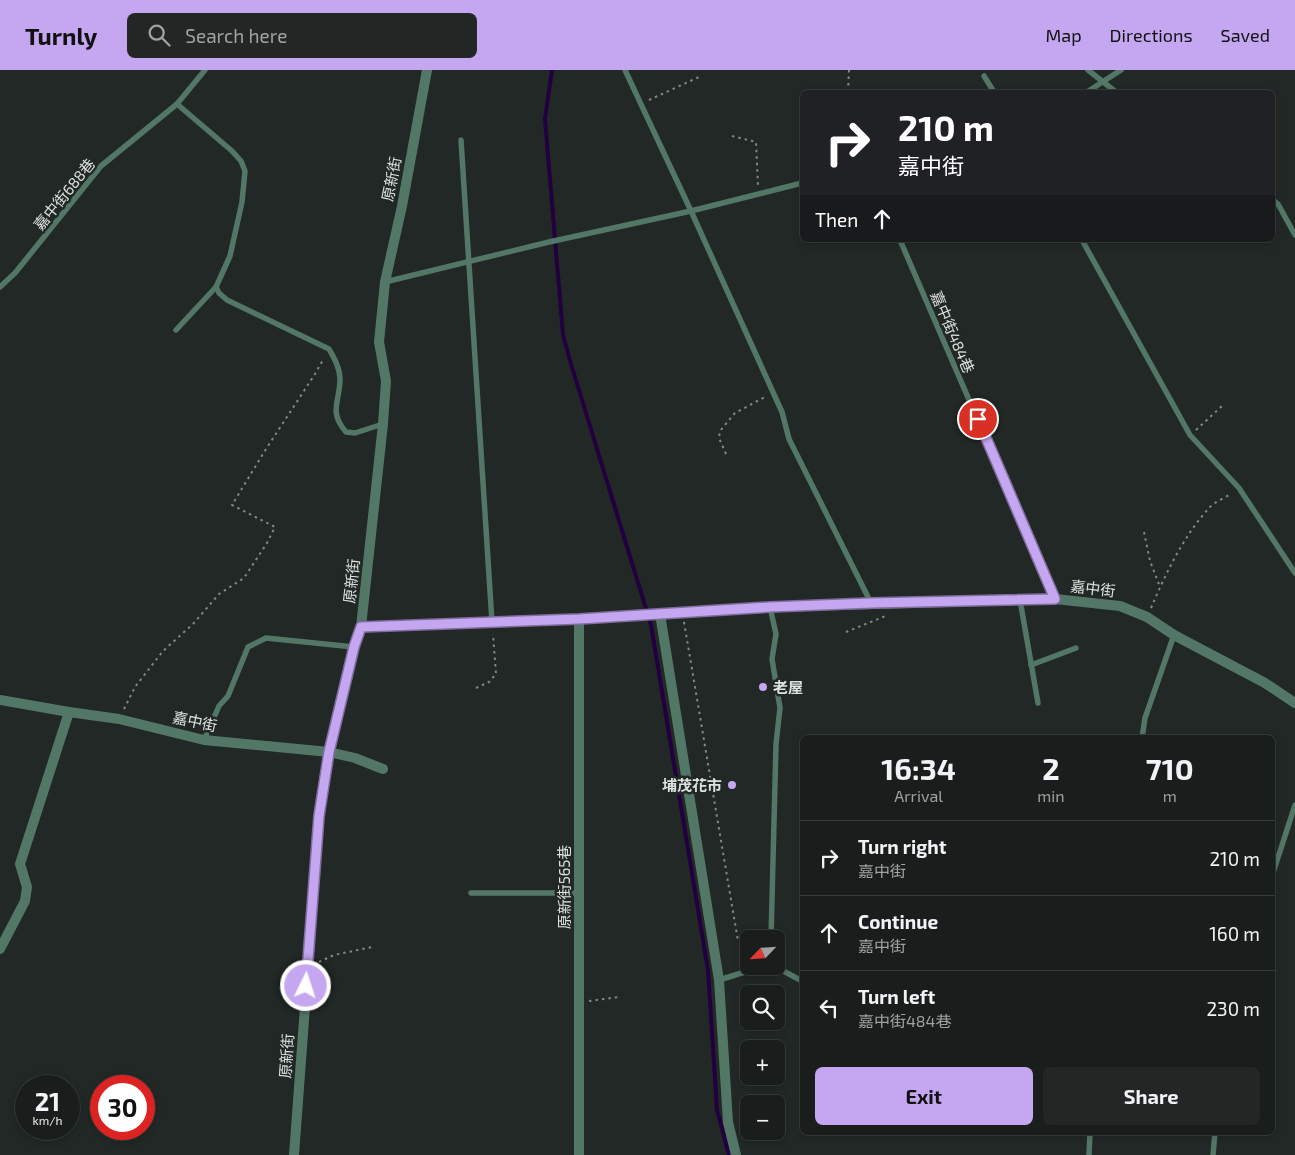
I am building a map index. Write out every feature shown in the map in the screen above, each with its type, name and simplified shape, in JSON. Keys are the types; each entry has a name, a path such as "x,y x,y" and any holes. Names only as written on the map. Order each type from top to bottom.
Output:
{"street":[{"name":"原新街","path":"294,1155 319,816 329,752 354,647 361,627 383,424 386,381 379,342 386,282 427,70"},
{"name":"嘉中街","path":"579,619 770,607 871,603 1055,599 1120,606 1147,618 1174,635 1265,682 1295,703"},
{"path":"656,614 719,980 728,1122 736,1155"},
{"path":"361,627 579,619"},
{"name":"原新街565巷","path":"579,619 579,1155"},
{"name":"嘉中街","path":"0,700 119,719 204,740 329,752 356,758 383,769"},
{"path":"0,949 25,901 27,887 20,864 69,712"}],"lane":[{"name":"嘉中街688巷","path":"0,287 15,273 100,166 177,104 205,70"},
{"path":"625,70 774,393 782,412 789,438 871,603"},
{"path":"1088,70 1113,90"},
{"path":"1090,90 1121,70"},
{"path":"984,76 993,90"},
{"path":"176,330 216,287 230,256 242,202 245,171 241,161 232,152 177,104"},
{"path":"461,140 492,622"},
{"path":"386,282 549,242 691,211 800,184"},
{"path":"1275,202 1278,204 1295,236"},
{"name":"嘉中街484巷","path":"901,242 1055,599"},
{"path":"1083,242 1190,435 1240,488 1295,573"},
{"path":"216,287 219,293 227,300 329,349 337,364 340,378 335,411 339,424 346,432 355,433 383,424"},
{"path":"1020,600 1038,703"},
{"path":"770,607 776,634 772,660 780,708 776,744 771,930"},
{"path":"1142,735 1145,718 1174,635"},
{"path":"204,740 219,706 228,696 248,648 266,638 354,647"},
{"path":"1031,665 1076,648"},
{"path":"1275,867 1295,805"},
{"path":"471,893 579,893"},
{"path":"785,972 800,980"},
{"path":"719,980 740,973"},
{"path":"1089,1155 1090,1135"},
{"path":"1213,1155 1215,1135"}],"path":[{"path":"848,90 849,70"},
{"path":"641,104 699,77"},
{"path":"732,136 756,142 758,194"},
{"path":"119,719 135,687 163,651 193,624 218,594 244,578 267,543 275,526 232,506 329,349"},
{"path":"726,454 719,438 720,431 735,413 774,393"},
{"path":"1190,435 1222,406"},
{"path":"1147,618 1164,577 1187,538 1210,507 1240,488"},
{"path":"1144,532 1150,561 1160,587"},
{"path":"682,612 738,941 740,941"},
{"path":"846,632 889,614"},
{"path":"476,688 489,682 496,674 492,622"},
{"path":"308,967 334,955 372,947"},
{"path":"579,1002 619,997"}],"waterway":[{"path":"552,70 545,119 563,335 651,625 708,970 717,1110 729,1155"}],"place":[{"name":"老屋","path":"763,687"},
{"name":"埔茂花市","path":"732,785"}],"route":[{"path":"306,986 319,816 329,752 354,647 361,627 579,619 770,607 1055,599 978,419"}]}
